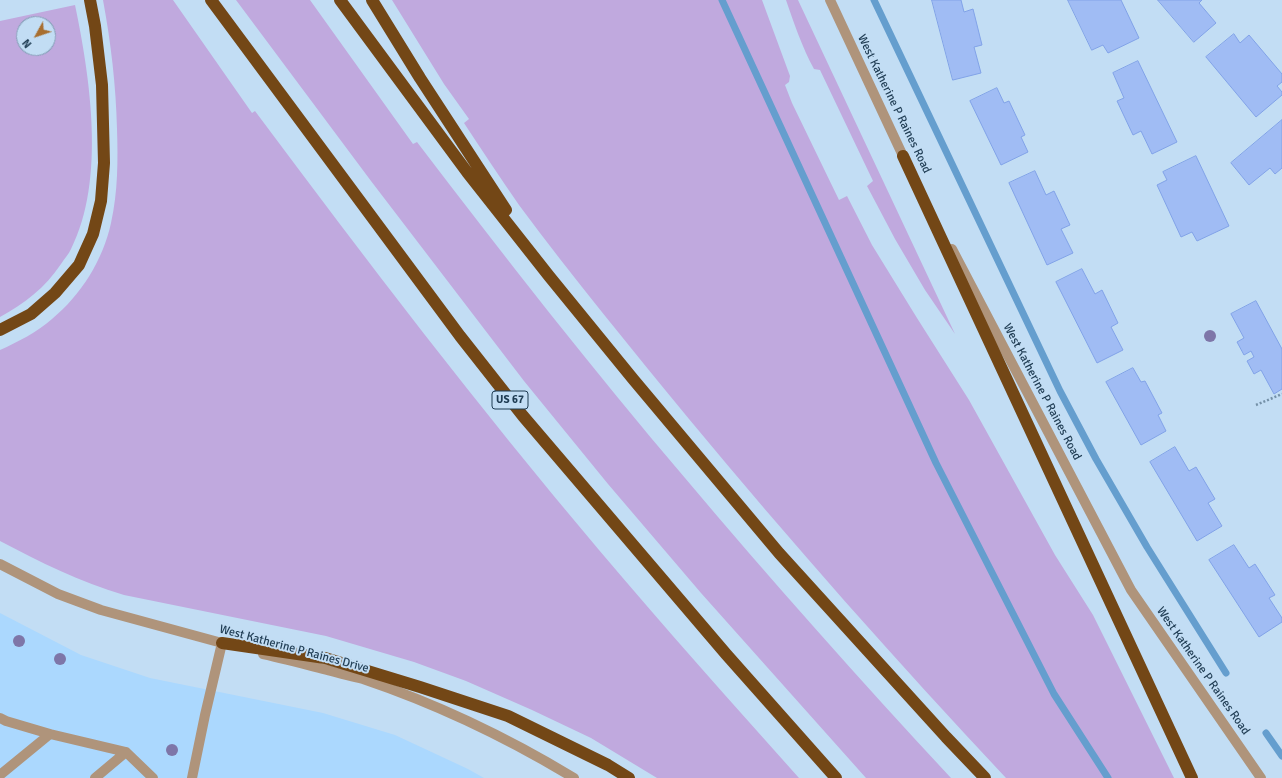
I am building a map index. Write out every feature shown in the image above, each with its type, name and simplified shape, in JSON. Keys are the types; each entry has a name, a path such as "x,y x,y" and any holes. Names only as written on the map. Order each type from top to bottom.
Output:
{"highway":[{"path":"0,330 31,314 55,293 79,265 93,234 101,201 104,163 102,85 95,26 90,0"},
{"name":"US 67","path":"211,0 460,336 524,416 726,654 836,778"},
{"path":"340,0 462,165 549,276 779,554 985,778"},
{"path":"372,0 420,78 549,276"},
{"path":"903,156 1192,778"},
{"path":"222,643 325,658 508,716 608,765 629,778"}],"street":[{"name":"West Katherine P Raines Road","path":"830,0 903,156 1131,590 1261,778"},
{"name":"West Katherine P Raines Drive","path":"0,564 58,594 101,610 362,679 429,704 477,726 574,778"},
{"path":"192,778 222,643"},
{"path":"0,718 50,734 126,752 153,778"},
{"path":"0,775 50,734"},
{"path":"95,778 126,752"}],"path":[{"path":"1256,405 1282,394"}],"shaded area":[{"path":"103,0 173,0 252,113 255,111 381,278 510,442 624,579 698,665 799,778 657,778 591,738 466,681 414,662 326,636 124,595 60,571 0,541 0,350 34,332 63,310 89,276 102,250 111,223 116,188 117,164 116,97 113,64"},
{"path":"236,0 310,0 413,144 417,142 616,396 783,592 951,778 866,778 701,593 608,484 524,381 371,181"},
{"path":"392,0 762,0 790,76 789,82 785,85 792,103 839,200 847,196 872,245 969,400 1055,555 1093,615 1174,778 1006,778 805,556 727,465 581,286 519,205 464,123 469,119 444,84"},
{"path":"786,0 798,0 955,334 925,290 895,239 867,186 873,181 820,70 814,69 810,61 798,35"},
{"path":"75,5 86,64 92,128 92,160 82,222 70,251 55,273 34,294 0,317 0,21 16,18 16,56 56,56 56,16 23,16"},
{"path":"0,613 81,655 150,678 323,713 395,735 484,778 0,778"}],"building":[{"path":"932,0 961,0 964,12 973,9 982,45 974,47 981,73 953,80"},
{"path":"1068,0 1121,0 1139,38 1108,53 1103,45 1092,50"},
{"path":"1158,0 1202,0 1199,3 1216,23 1194,42"},
{"path":"1234,34 1240,43 1249,35 1282,74 1282,82 1277,86 1282,92 1282,95 1256,117 1206,57"},
{"path":"1138,61 1177,142 1152,154 1141,131 1133,135 1117,101 1124,98 1113,73"},
{"path":"997,88 1004,103 1009,101 1025,135 1021,137 1028,152 1001,165 970,101"},
{"path":"1282,120 1282,168 1275,174 1270,168 1249,185 1231,163"},
{"path":"1196,156 1229,226 1197,241 1192,232 1181,237 1157,185 1167,180 1163,172"},
{"path":"1035,171 1046,195 1054,191 1070,225 1061,229 1073,253 1047,265 1009,183"},
{"path":"1082,269 1095,294 1102,290 1118,323 1111,327 1123,350 1097,363 1056,282"},
{"path":"1256,301 1282,349 1282,389 1274,394 1261,370 1254,374 1247,361 1254,357 1251,351 1244,355 1237,342 1244,338 1231,314"},
{"path":"1133,368 1141,382 1145,381 1162,413 1158,415 1166,431 1141,445 1106,382"},
{"path":"1175,447 1189,471 1196,467 1215,499 1208,503 1222,526 1197,541 1150,462"},
{"path":"1234,545 1249,568 1255,564 1275,595 1269,598 1282,618 1282,622 1259,637 1209,560"}],"waterway":[{"path":"722,0 936,463 1054,694 1108,778"},
{"path":"874,0 1060,391 1096,459 1147,547 1226,673"},
{"path":"1266,733 1282,756"}]}
